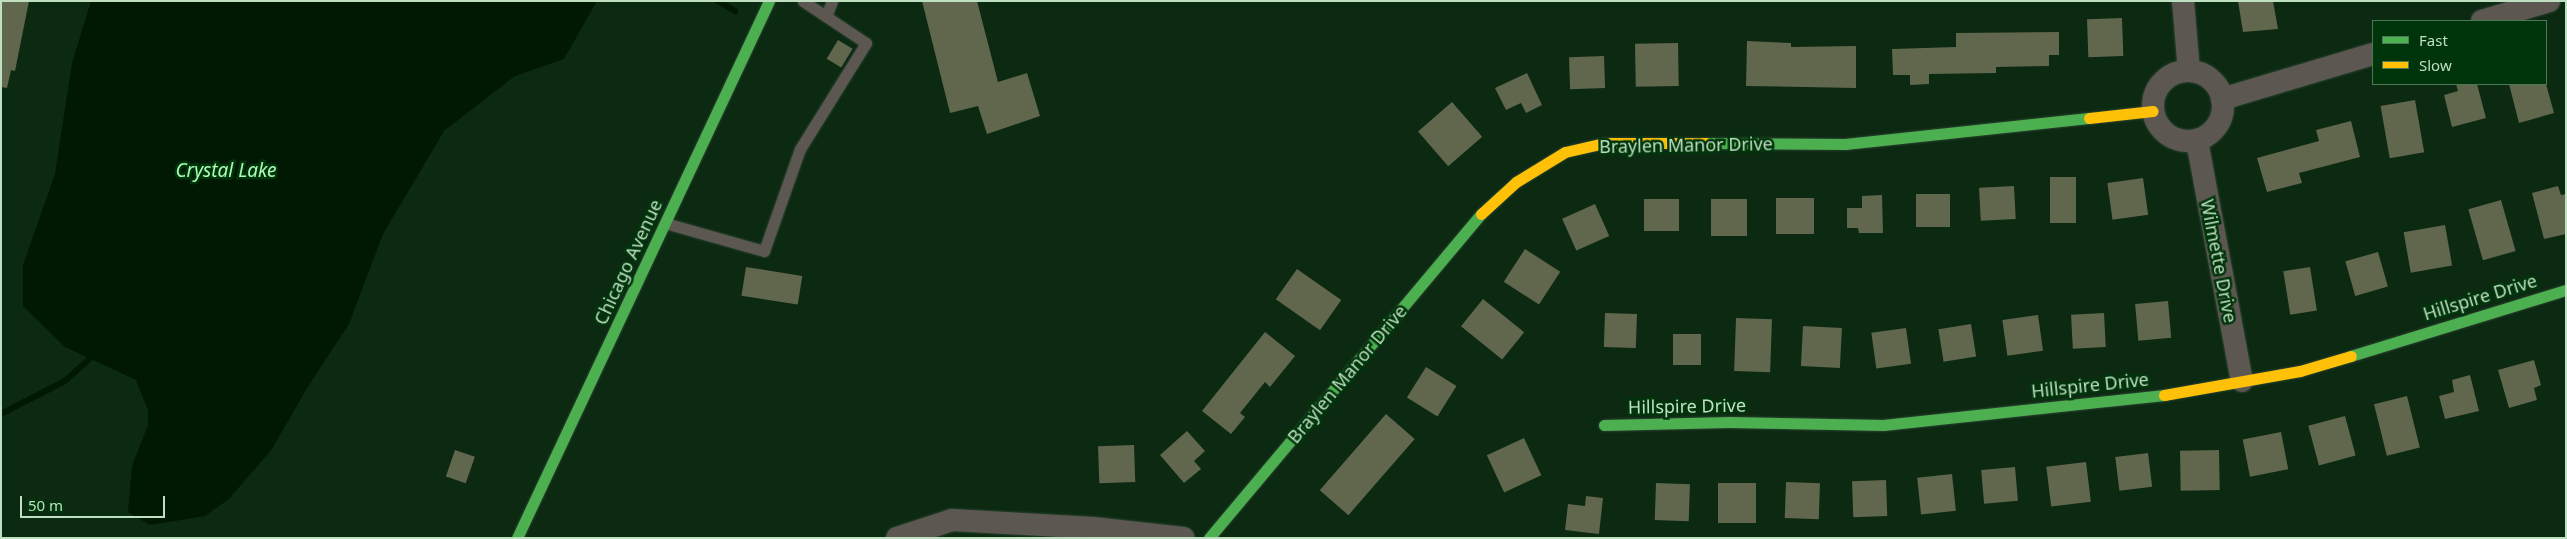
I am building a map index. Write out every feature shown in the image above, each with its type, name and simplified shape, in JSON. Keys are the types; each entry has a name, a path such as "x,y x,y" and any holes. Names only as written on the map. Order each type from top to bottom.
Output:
{"street":[{"name":"Chicago Avenue","path":"517,538 769,1"},
{"path":"2182,1 2189,71"},
{"path":"2485,20 2549,1"},
{"path":"2222,99 2372,54"},
{"path":"2189,71 2210,79 2222,99 2223,110 2215,130 2197,141 2185,142 2163,132 2153,112 2153,101 2161,83 2179,72 2189,71"},
{"name":"Braylen Manor Drive","path":"1209,538 1481,214 1516,182 1565,152 1605,142 1845,144 2153,112"},
{"name":"Wilmette Drive","path":"2197,141 2242,381"},
{"name":"Hillspire Drive","path":"1604,425 1730,422 1883,425 2150,397 2300,371 2566,290"},
{"path":"896,538 952,520 1093,528 1183,538"}],"lane":[{"path":"665,223 764,251 800,149 866,43 803,1"},
{"path":"826,16 832,1"}],"water":[{"name":"Crystal Lake","path":"91,1 597,1 564,59 515,76 444,131 383,234 349,324 307,388 272,449 229,499 205,516 150,525 128,512 132,466 148,425 148,410 136,380 65,347 23,306 23,265 55,174 72,63"}],"building":[{"path":"1,1 29,1 15,71 11,70 7,88 1,87"},
{"path":"922,1 977,1 998,82 1027,73 1040,116 987,134 978,106 950,113"},
{"path":"2238,1 2273,1 2278,29 2243,32"},
{"path":"2122,18 2123,56 2088,57 2087,19"},
{"path":"2059,32 2059,55 2049,55 2049,66 1996,67 1996,73 1929,74 1929,84 1910,85 1910,75 1893,75 1892,49 1956,47 1956,33"},
{"path":"838,40 853,49 841,68 827,59"},
{"path":"1747,41 1791,43 1791,47 1856,46 1856,88 1746,86"},
{"path":"1678,43 1679,86 1636,87 1635,44"},
{"path":"1604,56 1605,88 1570,89 1569,57"},
{"path":"1527,73 1542,105 1526,113 1521,103 1506,110 1495,88"},
{"path":"2456,85 2477,85 2486,118 2452,127 2444,95 2458,91"},
{"path":"2509,85 2546,85 2554,113 2519,123"},
{"path":"2415,100 2424,152 2390,158 2381,106"},
{"path":"1452,102 1482,137 1448,166 1418,132"},
{"path":"2351,121 2360,157 2299,173 2302,183 2267,192 2257,158 2319,141 2316,130"},
{"path":"2050,177 2076,177 2076,223 2050,223"},
{"path":"2143,178 2148,215 2112,220 2107,183"},
{"path":"2014,186 2016,219 1981,221 1979,188"},
{"path":"2558,186 2561,195 2566,194 2566,234 2544,239 2532,193"},
{"path":"1916,194 1950,194 1950,227 1916,227"},
{"path":"1882,195 1883,233 1859,233 1858,228 1847,228 1847,208 1862,208 1862,196"},
{"path":"1776,198 1814,198 1814,234 1776,234"},
{"path":"1644,199 1679,199 1679,231 1644,231"},
{"path":"1711,199 1747,199 1747,236 1711,236"},
{"path":"2501,200 2516,251 2483,260 2468,209"},
{"path":"1595,204 1609,236 1576,251 1562,219"},
{"path":"2445,225 2452,265 2411,273 2404,232"},
{"path":"1525,249 1560,272 1539,305 1504,282"},
{"path":"2378,252 2388,287 2355,296 2345,261"},
{"path":"746,267 802,276 798,305 741,296"},
{"path":"2310,267 2317,310 2290,315 2283,271"},
{"path":"1297,269 1341,300 1320,330 1276,299"},
{"path":"1483,299 1524,332 1502,360 1461,326"},
{"path":"2168,301 2171,338 2138,341 2135,304"},
{"path":"1605,313 1637,314 1636,348 1604,347"},
{"path":"2104,313 2106,347 2073,349 2071,315"},
{"path":"2038,315 2043,351 2007,356 2002,320"},
{"path":"1736,318 1772,319 1770,372 1734,371"},
{"path":"1971,324 1976,357 1944,362 1938,329"},
{"path":"1803,326 1842,328 1840,368 1801,366"},
{"path":"1906,328 1911,364 1876,369 1871,333"},
{"path":"1265,332 1295,356 1270,387 1265,382 1240,413 1245,417 1231,434 1202,411"},
{"path":"1673,334 1701,334 1701,365 1673,365"},
{"path":"2534,360 2541,385 2534,388 2537,400 2509,408 2498,370"},
{"path":"1426,367 1457,386 1437,417 1407,398"},
{"path":"2470,375 2479,411 2445,419 2439,396 2454,392 2452,380"},
{"path":"2407,396 2420,447 2387,456 2374,404"},
{"path":"1386,414 1415,439 1348,515 1320,490"},
{"path":"2345,416 2356,456 2319,465 2308,426"},
{"path":"1187,431 1205,451 1194,461 1201,469 1184,483 1160,455"},
{"path":"2281,432 2288,469 2250,477 2243,439"},
{"path":"1524,438 1541,475 1504,492 1487,455"},
{"path":"1134,445 1135,482 1099,483 1098,446"},
{"path":"455,450 475,457 466,483 446,476"},
{"path":"2219,450 2220,490 2181,491 2180,451"},
{"path":"2148,453 2152,487 2119,491 2115,457"},
{"path":"2086,462 2091,502 2051,507 2046,467"},
{"path":"2015,467 2018,501 1984,504 1981,470"},
{"path":"1952,474 1956,511 1921,514 1917,478"},
{"path":"1886,480 1887,516 1853,517 1852,481"},
{"path":"1786,482 1820,483 1819,519 1785,518"},
{"path":"1656,483 1690,484 1689,521 1655,520"},
{"path":"1718,483 1756,483 1756,523 1718,523"},
{"path":"1586,496 1603,498 1599,534 1565,530 1568,504 1585,506"}],"waterway":[{"path":"718,1 735,11"},
{"path":"1,414 65,381 94,355"}],"traffic: fast":[{"path":"517,538 769,1"},
{"path":"1706,143 1845,144 2089,118"},
{"path":"1209,538 1481,214"},
{"path":"2351,356 2566,290"},
{"path":"1604,425 1729,422 1883,425 2164,395"}],"traffic: slow":[{"path":"2089,118 2153,111"},
{"path":"1481,214 1516,182 1565,152 1605,143 1706,143"},
{"path":"2164,395 2300,371 2351,356"}]}
